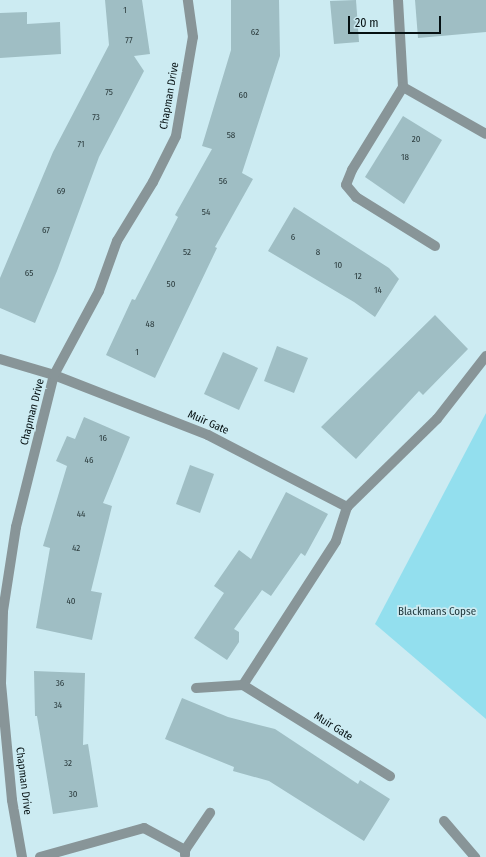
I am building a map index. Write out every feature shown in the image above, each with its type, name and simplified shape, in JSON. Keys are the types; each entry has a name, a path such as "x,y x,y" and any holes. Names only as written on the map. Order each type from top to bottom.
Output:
{"street":[{"name":"Chapman Drive","path":"22,857 12,800 1,683 3,611 16,527 54,375 99,291 117,241 153,182 176,136 193,37 188,0"},
{"path":"398,0 403,87 352,170 346,185 356,198 435,246"},
{"path":"403,87 486,134"},
{"path":"196,688 243,685 336,540 347,507 437,419 486,356"},
{"name":"Muir Gate","path":"0,359 54,375 208,435 347,507"},
{"name":"Muir Gate","path":"243,685 390,776"},
{"path":"40,857 144,828 185,854 210,813"},
{"path":"444,821 475,857"}],"green space":[{"name":"Blackmans Copse","path":"486,413 486,719 375,624"}],"building":[{"path":"105,0 142,0 150,54 134,56 144,71 99,157 57,271 35,323 0,308 0,278 53,152 109,45"},
{"path":"231,0 279,0 280,56 242,173 253,179 215,247 217,248 155,378 106,355 132,299 135,300 178,217 175,215 212,149 202,146 231,50"},
{"path":"356,0 359,42 334,44 330,1"},
{"path":"415,0 486,0 486,32 418,38"},
{"path":"27,12 27,24 60,22 61,54 0,58 0,13"},
{"path":"403,116 442,140 404,204 365,177"},
{"path":"294,207 389,268 399,279 375,317 354,302 268,251"},
{"path":"435,315 468,349 423,395 419,391 356,459 321,427"},
{"path":"277,346 308,358 294,393 264,381"},
{"path":"223,352 258,368 239,410 204,394"},
{"path":"84,417 130,437 103,503 112,506 91,591 102,593 92,640 36,628 50,548 43,546 67,466 56,461 67,436 75,439"},
{"path":"190,465 214,474 200,513 176,504"},
{"path":"286,492 328,514 305,556 301,553 271,596 262,590 234,629 239,632 239,642 227,660 194,638 224,593 214,586 239,550 251,559"},
{"path":"34,671 85,673 83,745 88,744 98,807 53,814 37,716 35,716"},
{"path":"182,698 228,717 275,729 358,784 360,780 390,799 364,841 269,781 233,771 234,767 165,739"}]}
